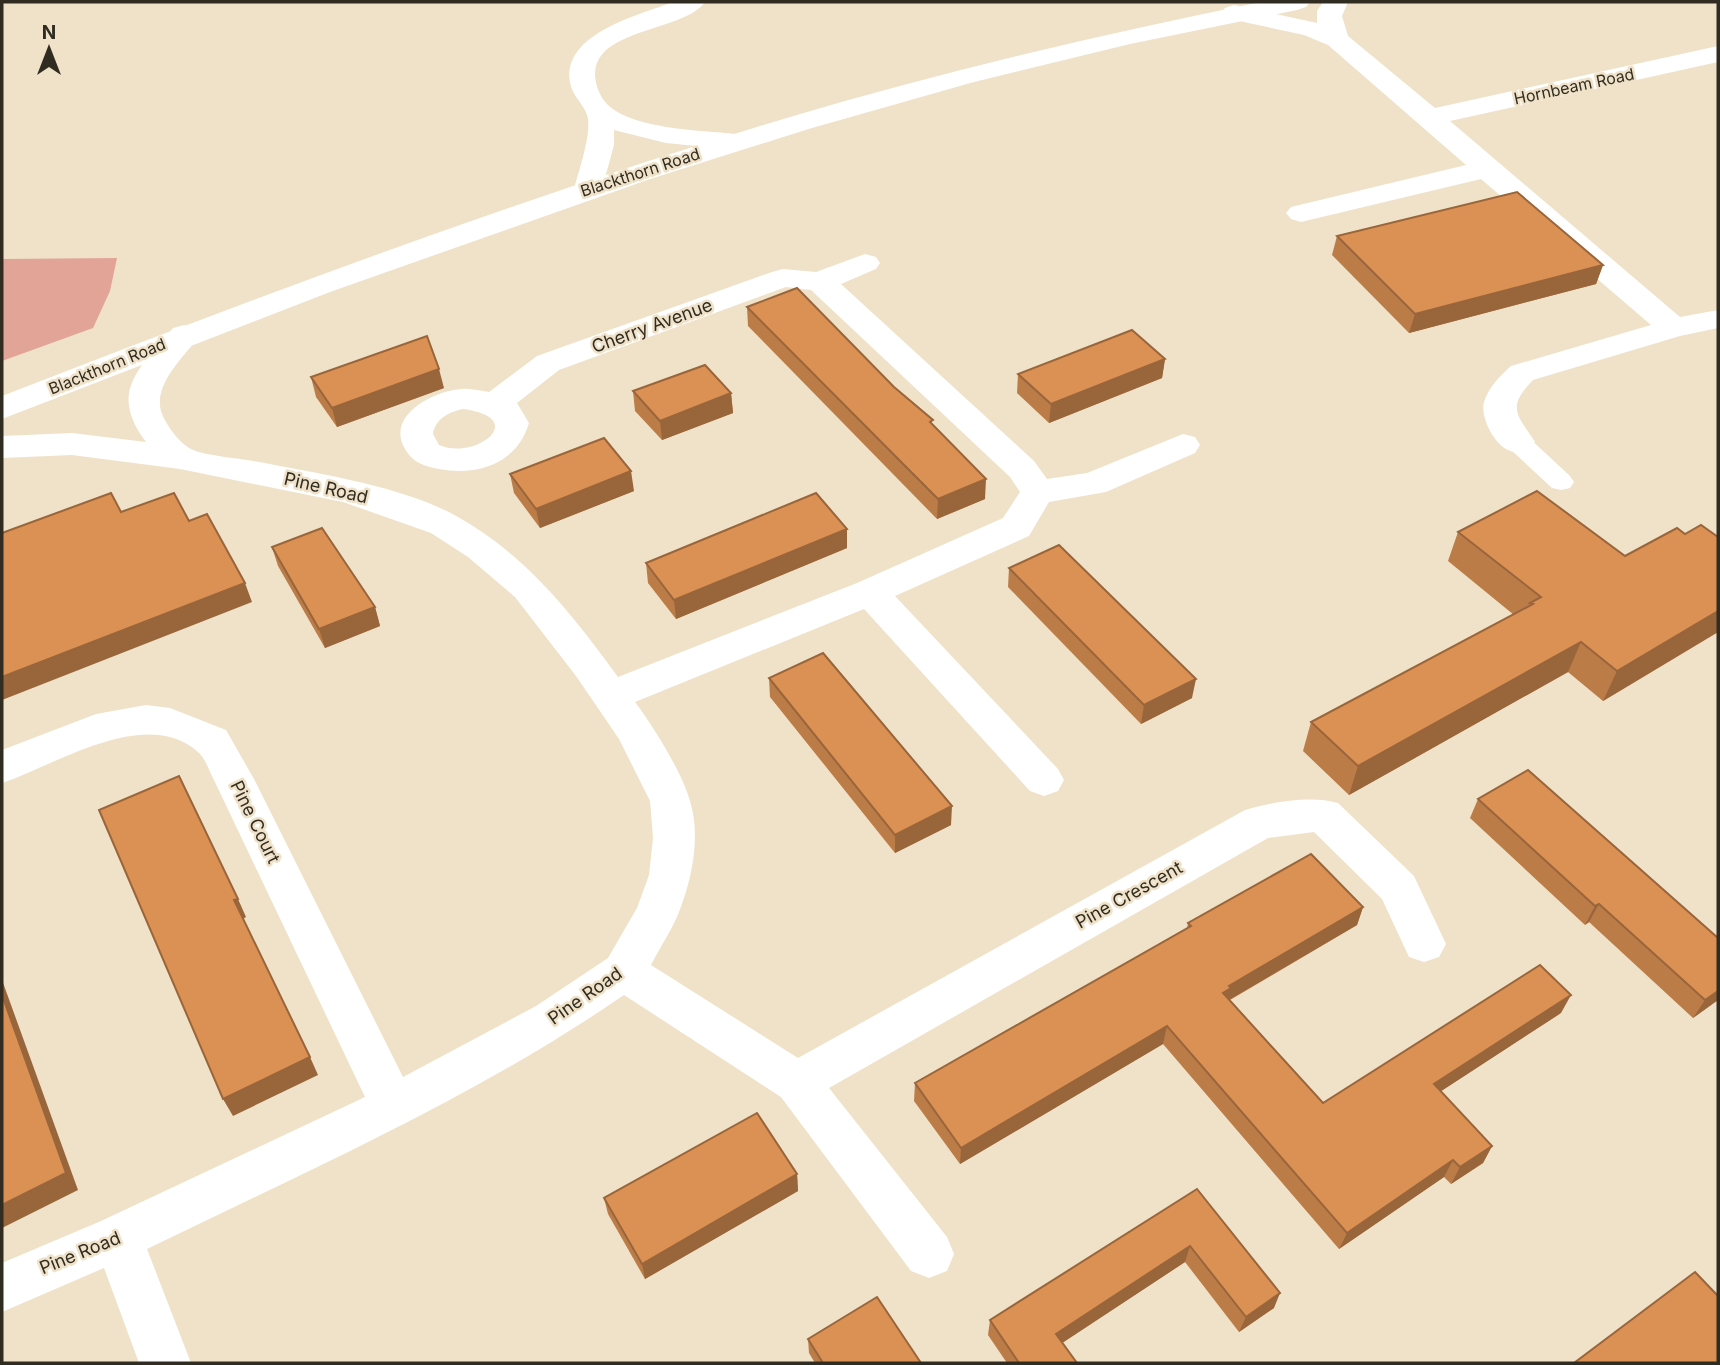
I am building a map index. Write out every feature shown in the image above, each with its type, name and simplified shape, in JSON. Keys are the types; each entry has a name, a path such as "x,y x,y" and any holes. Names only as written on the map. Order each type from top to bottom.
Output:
{"street":[{"path":"692,2 615,34 598,45 586,58 582,71 583,82 588,97 601,113 647,130 736,142"},
{"name":"Blackthorn Road","path":"2,408 184,335 422,246 736,142 886,98 1016,64 1234,13 1297,2"},
{"path":"1336,2 1328,14 1329,24 1337,40"},
{"path":"1234,13 1298,26 1337,40 1674,328"},
{"name":"Hornbeam Road","path":"1430,117 1718,54"},
{"path":"588,189 600,145 601,113"},
{"path":"1301,213 1487,169"},
{"name":"Cherry Avenue","path":"495,403 548,363 783,278 820,282 865,264"},
{"path":"820,282 1023,469 1038,492"},
{"path":"1518,442 1503,427 1498,407 1505,388 1522,373 1674,328 1718,319"},
{"path":"180,458 155,436 142,411 143,398 158,367 184,335"},
{"name":"Pine Road","path":"2,447 72,444 180,458 346,491 444,524 481,548 528,588 610,696 634,730 670,801 674,838 670,875 657,913 624,971 552,1020 393,1106 118,1238 2,1288"},
{"path":"610,696 870,592 1016,527 1038,492 1094,484 1183,445"},
{"path":"870,592 1044,780"},
{"name":"Pine Court","path":"2,767 99,728 133,719 157,720 185,726 211,740 234,779 393,1106"},
{"name":"Pine Crescent","path":"797,1082 1260,821 1324,815 1399,888 1424,944"},
{"path":"624,971 797,1082 929,1254"},
{"path":"118,1238 165,1363"}],"lane":[{"path":"1518,442 1560,482"}],"shaded area":[{"path":"117,258 110,291 93,328 2,361 2,259"}],"building":[{"path":"1517,192 1603,265 1415,314 1337,236"},
{"path":"797,288 894,387 933,420 930,422 986,479 938,499 747,307"},
{"path":"1132,330 1165,359 1051,404 1018,374"},
{"path":"427,336 439,369 332,408 311,377"},
{"path":"705,365 731,393 660,421 633,391"},
{"path":"604,438 631,471 536,509 510,474"},
{"path":"1537,491 1625,556 1677,528 1685,534 1701,525 1718,537 1718,611 1617,671 1581,642 1358,766 1311,722 1533,604 1530,603 1541,597 1458,532"},
{"path":"111,493 121,512 174,493 189,521 207,514 245,583 2,677 2,533"},
{"path":"816,493 847,529 674,600 646,563"},
{"path":"322,528 375,607 319,629 272,547"},
{"path":"1059,545 1196,679 1144,705 1009,568"},
{"path":"823,653 952,806 895,835 769,678"},
{"path":"1528,770 1718,938 1718,991 1705,1000 1599,904 1595,906 1478,799"},
{"path":"179,776 238,899 234,900 310,1057 223,1099 99,810"},
{"path":"1311,854 1363,907 1229,986 1231,988 1223,993 1323,1103 1540,965 1571,995 1434,1084 1492,1146 1460,1167 1453,1160 1347,1233 1167,1026 961,1148 915,1083 1191,926 1188,923"},
{"path":"2,995 66,1173 2,1205"},
{"path":"757,1113 797,1174 642,1264 604,1198"},
{"path":"1197,1189 1280,1293 1246,1317 1190,1246 1056,1334 1077,1363 1019,1363 990,1320"},
{"path":"1695,1272 1718,1296 1718,1363 1574,1363"},
{"path":"877,1297 921,1363 823,1363 808,1339"}]}
